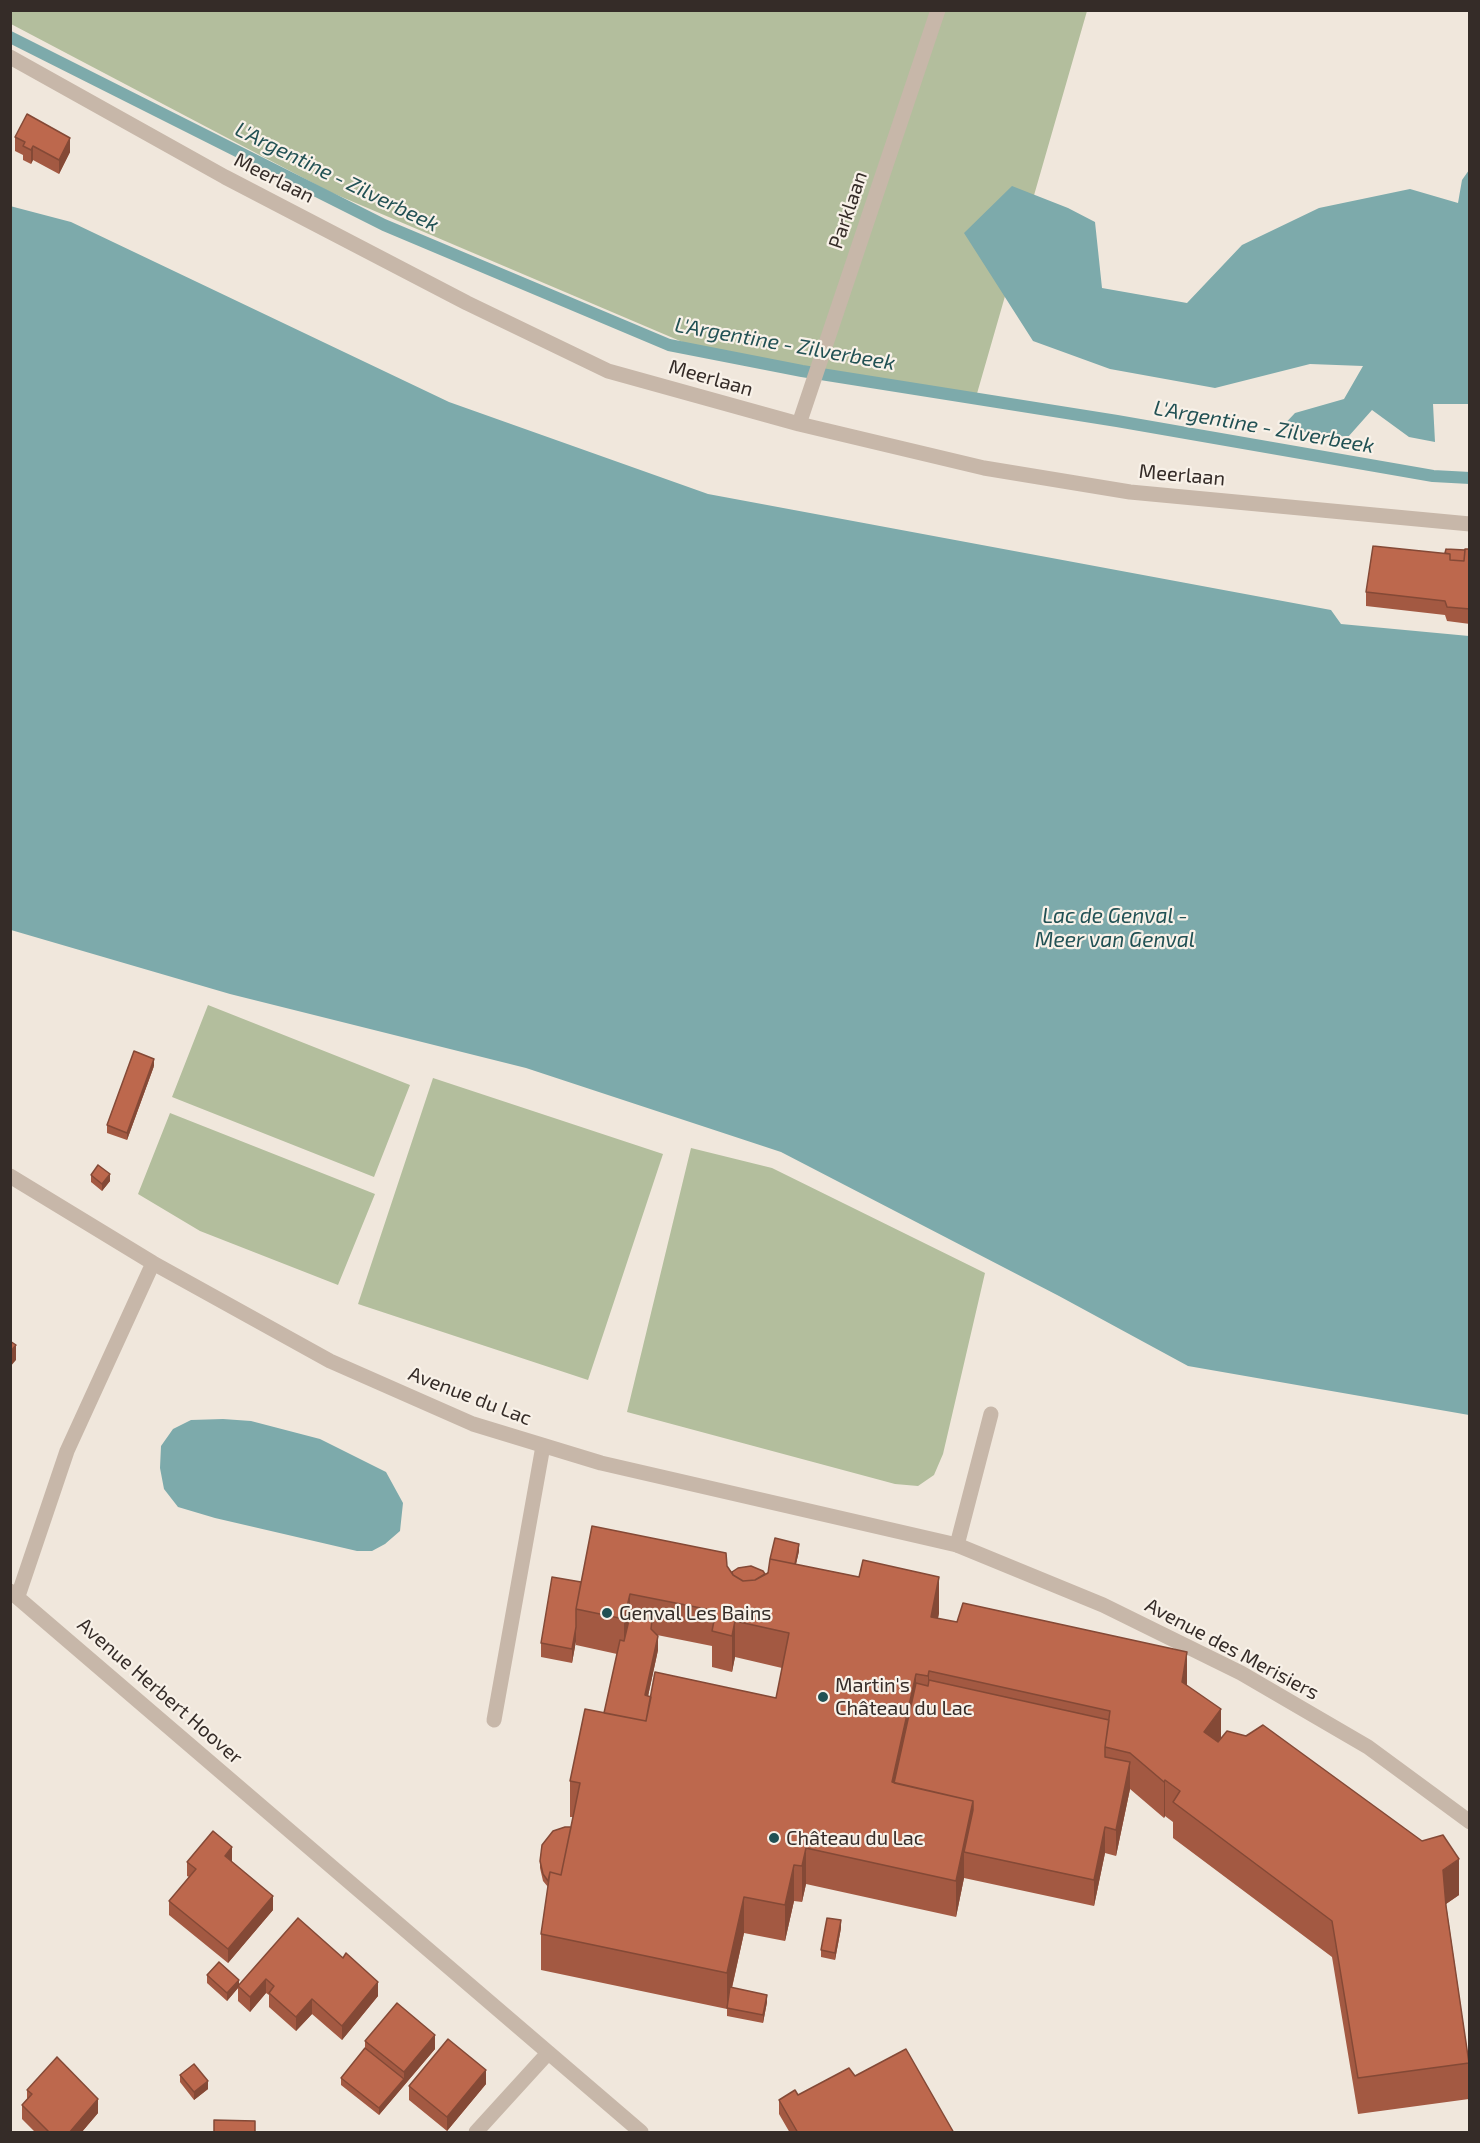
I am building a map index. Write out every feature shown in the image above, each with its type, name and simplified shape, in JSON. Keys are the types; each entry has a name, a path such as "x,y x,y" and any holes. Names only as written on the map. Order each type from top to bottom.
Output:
{"street":[{"name":"Parklaan","path":"799,424 938,10"},
{"name":"Meerlaan","path":"10,57 225,177 467,303 608,371 799,424 984,468 1130,492 1470,524"},
{"name":"Avenue du Lac","path":"10,1176 153,1263 330,1361 473,1424 601,1463 957,1545"},
{"name":"Avenue Herbert Hoover","path":"153,1263 67,1451 14,1593 641,2133"},
{"path":"957,1545 991,1414"},
{"path":"494,1720 543,1446"},
{"name":"Avenue des Merisiers","path":"957,1545 1103,1605 1241,1673 1368,1748 1470,1822"},
{"path":"476,2133 548,2053"}],"green space":[{"path":"10,11 1087,11 976,397 713,355 330,192 11,24"},
{"path":"208,1005 410,1085 374,1177 172,1097"},
{"path":"433,1078 663,1154 588,1380 358,1304"},
{"path":"170,1113 375,1194 338,1285 200,1231 138,1194"},
{"path":"691,1148 772,1168 985,1273 943,1454 934,1475 918,1486 895,1484 627,1412"}],"water":[{"path":"1469,170 1469,404 1433,404 1435,442 1409,437 1372,410 1348,437 1280,429 1295,413 1344,399 1363,366 1310,364 1215,388 1110,369 1033,341 964,233 1012,186 1068,208 1095,222 1102,288 1187,303 1242,245 1319,208 1410,189 1458,203 1462,180"},
{"name":"Lac de Genval - Meer van Genval","path":"10,206 71,222 449,402 708,494 1331,610 1341,624 1469,636 1469,1415 1188,1366 1059,1296 781,1152 526,1068 230,994 11,930"},
{"path":"191,1420 251,1421 320,1439 386,1472 403,1503 400,1531 385,1544 372,1551 357,1551 215,1518 178,1507 164,1489 160,1468 161,1446 173,1429"}],"building":[{"path":"27,114 70,138 59,160 33,146 31,150 23,146 25,142 15,137"},
{"path":"1373,546 1450,554 1450,560 1464,561 1465,549 1470,549 1470,609 1447,607 1445,601 1366,592"},
{"path":"1446,549 1465,550 1464,561 1450,560 1450,554 1445,553"},
{"path":"134,1051 154,1059 127,1133 107,1125"},
{"path":"98,1165 110,1174 102,1184 91,1175"},
{"path":"10,1341 16,1345 10,1352"},
{"name":"Château du Lac","path":"592,1526 726,1553 727,1566 733,1575 743,1581 755,1580 768,1573 770,1559 859,1577 863,1560 939,1577 931,1617 957,1622 963,1603 1187,1652 1182,1682 1221,1709 1204,1732 1218,1742 1227,1731 1246,1736 1263,1725 1422,1841 1443,1835 1459,1859 1443,1870 1446,1906 1469,2063 1358,2078 1332,1921 1173,1802 1180,1791 1165,1780 1164,1782 1130,1753 1105,1747 1110,1711 929,1671 928,1676 916,1674 892,1782 973,1801 956,1881 806,1848 802,1866 794,1865 785,1905 744,1897 727,1973 541,1934 550,1872 561,1875 580,1783 570,1781 585,1709 646,1721 655,1672 776,1698 789,1633 735,1621 732,1636 712,1631 716,1611 630,1594 624,1619 576,1609"},
{"path":"775,1538 799,1544 795,1564 770,1559"},
{"path":"751,1566 765,1574 755,1580 743,1581 733,1575 732,1572 738,1568"},
{"path":"552,1577 581,1582 572,1649 541,1643"},
{"path":"630,1616 652,1620 651,1629 658,1636 645,1695 651,1697 646,1721 604,1713 620,1640 624,1641"},
{"path":"929,1680 1109,1720 1105,1757 1130,1762 1116,1830 1105,1827 1094,1880 964,1852 973,1801 894,1783 916,1683 928,1686"},
{"path":"571,1827 561,1875 550,1872 548,1881 543,1874 540,1861 542,1845 553,1831"},
{"path":"213,1831 232,1847 225,1856 273,1896 228,1949 169,1901 196,1869 187,1862"},
{"path":"298,1918 343,1958 346,1953 378,1982 342,2026 312,1999 296,2017 269,1993 274,1986 266,1979 250,1997 238,1986"},
{"path":"827,1918 841,1920 835,1953 821,1950"},
{"path":"219,1962 239,1980 227,1993 207,1975"},
{"path":"730,1987 767,1995 763,2015 727,2008"},
{"path":"397,2003 435,2035 404,2072 365,2041"},
{"path":"448,2039 486,2070 447,2117 409,2086"},
{"path":"365,2048 404,2079 379,2108 341,2078"},
{"path":"906,2049 954,2133 798,2133 779,2100 795,2090 798,2095 849,2068 855,2076"},
{"path":"57,2057 98,2099 69,2133 50,2133 22,2105 32,2094 27,2090"},
{"path":"194,2064 208,2081 194,2092 180,2075"},
{"path":"214,2120 255,2121 255,2133 214,2133"}],"waterway":[{"name":"L'Argentine - Zilverbeek","path":"10,37 384,225 669,345 802,371 1117,421 1433,476 1470,478"}],"place":[{"name":"Genval Les Bains","path":"607,1613"},
{"name":"Martin's Château du Lac","path":"823,1697"},
{"name":"Château du Lac","path":"774,1838"}]}
